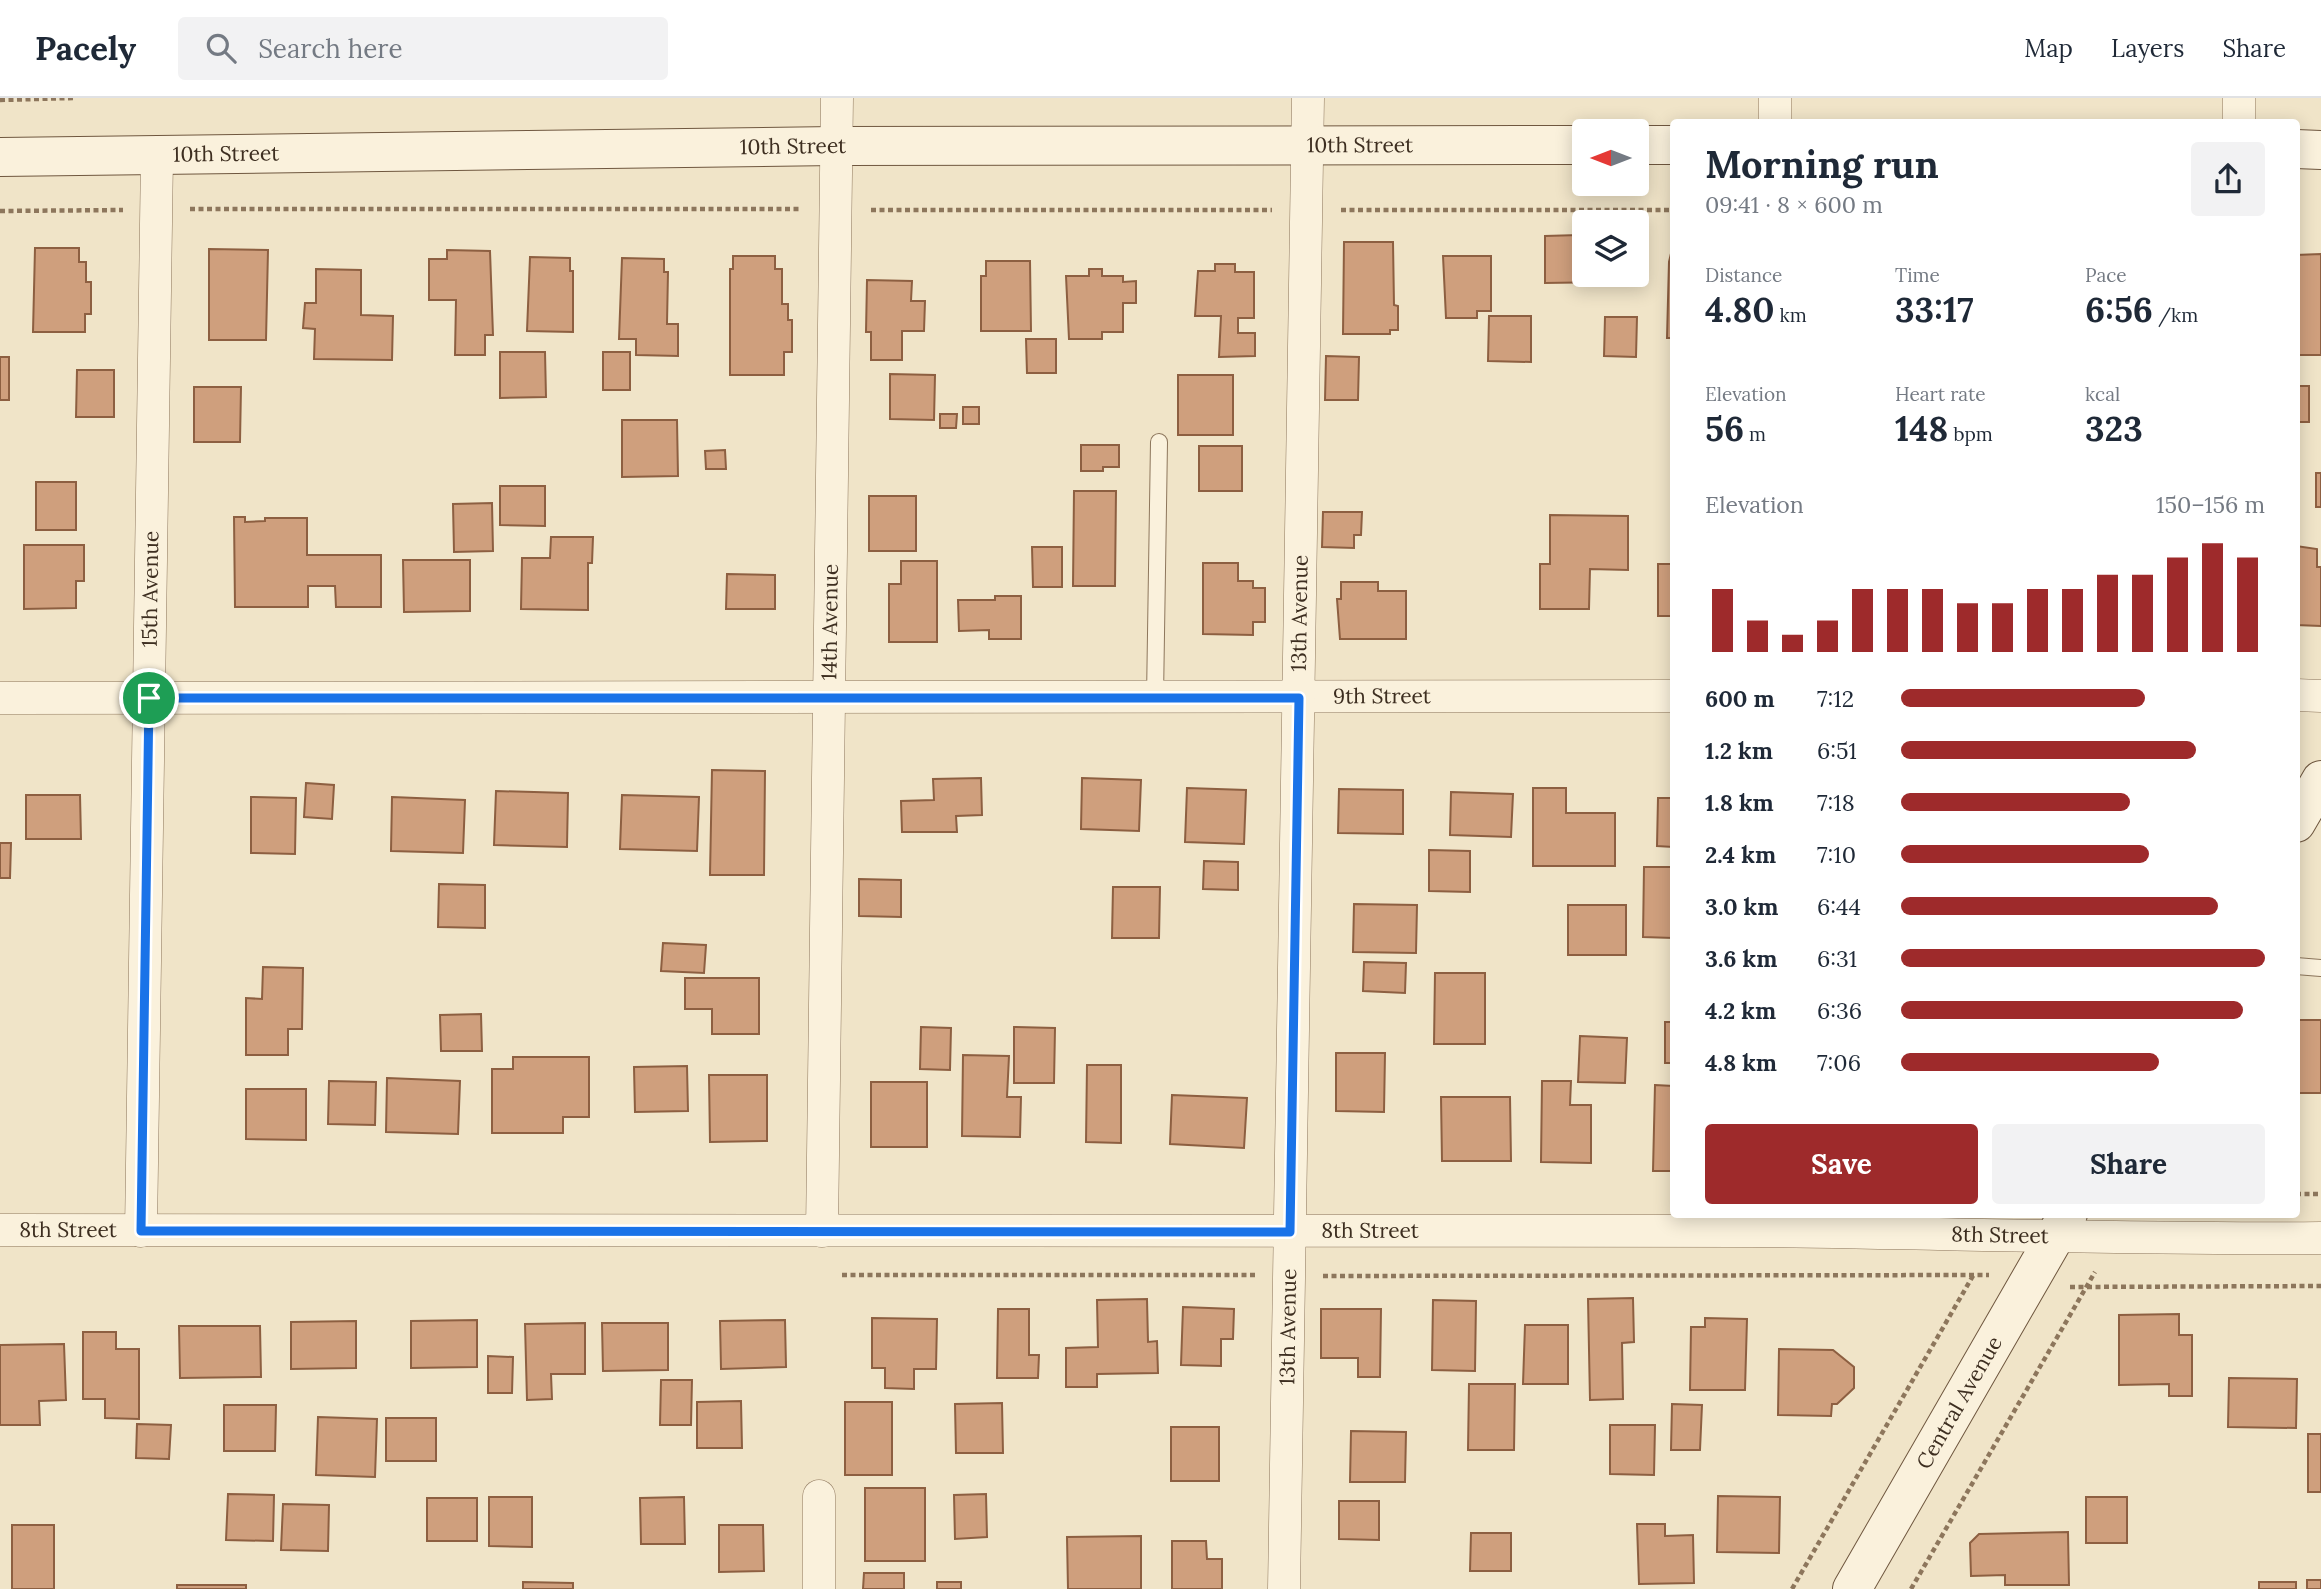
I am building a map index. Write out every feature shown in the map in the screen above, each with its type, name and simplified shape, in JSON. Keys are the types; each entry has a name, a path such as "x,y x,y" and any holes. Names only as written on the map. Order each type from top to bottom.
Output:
{"street":[{"name":"14th Avenue","path":"822,1231 837,98"},
{"name":"13th Avenue","path":"1284,1589 1308,98"},
{"path":"1774,119 1775,98"},
{"path":"2239,98 2239,119"},
{"name":"10th Street","path":"0,158 835,146 1572,145"},
{"path":"1649,145 1670,145"},
{"path":"2300,149 2321,150"},
{"name":"15th Avenue","path":"141,1231 157,157"},
{"path":"2300,695 2321,696"},
{"name":"9th Street","path":"0,698 831,700 1670,696"},
{"path":"2300,816 2321,780"},
{"name":"8th Street","path":"0,1230 1290,1232 1754,1223 2062,1225 2114,1240 2321,1238"},
{"name":"Central Avenue","path":"1852,1589 2062,1225"},
{"path":"819,1496 819,1589"}],"lane":[{"path":"1155,698 1159,442"},
{"path":"2300,966 2321,968"}],"path":[{"path":"0,100 73,98"},
{"path":"188,209 247,206 816,209"},
{"path":"0,211 131,210"},
{"path":"869,210 1284,210"},
{"path":"1338,210 1670,210"},
{"path":"2300,1194 2321,1194"},
{"path":"1911,1589 2099,1266"},
{"path":"1792,1589 1977,1269"},
{"path":"842,1275 1268,1275"},
{"path":"1321,1276 1997,1275"},
{"path":"2060,1287 2321,1286"}],"building":[{"path":"1572,235 1572,283 1545,283 1545,236"},
{"path":"1344,242 1393,242 1394,305 1398,306 1398,330 1390,330 1390,334 1343,334"},
{"path":"35,248 79,248 79,262 86,262 86,282 91,282 91,314 85,314 85,332 33,332"},
{"path":"209,249 268,250 266,340 209,340"},
{"path":"447,250 490,251 493,335 485,335 485,355 455,355 456,300 429,300 429,259 447,259"},
{"path":"2321,254 2321,355 2300,355 2300,255"},
{"path":"733,256 775,256 775,269 782,269 782,304 788,304 788,320 792,320 792,352 784,352 784,375 730,375 730,269 733,269"},
{"path":"1443,256 1491,256 1491,311 1477,311 1477,318 1446,318"},
{"path":"530,257 570,258 570,271 573,271 573,332 527,331"},
{"path":"622,258 664,259 664,272 668,272 667,324 678,324 678,356 636,355 636,339 619,339"},
{"path":"1670,258 1670,338 1667,338"},
{"path":"986,261 1030,261 1031,331 981,331 981,276 986,276"},
{"path":"1215,264 1235,264 1235,272 1254,272 1254,318 1238,318 1238,333 1255,333 1255,356 1219,357 1221,316 1195,316 1198,271 1215,271"},
{"path":"316,269 361,270 361,315 393,316 392,360 314,359 315,329 303,328 305,303 316,303"},
{"path":"1089,269 1102,269 1102,276 1123,276 1123,282 1136,281 1136,303 1123,303 1123,332 1102,332 1102,339 1069,339 1066,276 1089,276"},
{"path":"867,280 912,281 911,301 925,301 924,331 902,331 902,360 871,360 871,332 866,332"},
{"path":"1489,316 1531,316 1531,362 1488,361"},
{"path":"1605,317 1637,317 1636,357 1604,356"},
{"path":"1026,339 1056,339 1056,373 1027,373"},
{"path":"500,352 545,352 546,397 500,398"},
{"path":"603,352 630,352 630,390 603,390"},
{"path":"1326,356 1359,357 1358,400 1325,400"},
{"path":"0,357 9,357 9,400 0,400"},
{"path":"77,370 114,370 114,417 76,417"},
{"path":"890,374 935,375 934,420 890,419"},
{"path":"1178,375 1233,375 1233,435 1178,435"},
{"path":"2300,386 2309,386 2309,422 2300,422"},
{"path":"194,387 241,387 240,442 194,442"},
{"path":"963,407 979,407 979,424 963,424"},
{"path":"940,414 957,414 956,428 940,428"},
{"path":"622,420 677,420 678,476 622,477"},
{"path":"1081,445 1119,445 1119,467 1103,467 1103,471 1081,471"},
{"path":"1199,446 1242,446 1242,491 1199,491"},
{"path":"725,450 726,469 706,469 705,451"},
{"path":"2316,473 2321,473 2321,507 2316,507"},
{"path":"36,482 76,482 76,530 36,530"},
{"path":"500,486 545,486 545,526 500,525"},
{"path":"1074,491 1116,491 1115,586 1073,586"},
{"path":"869,496 916,496 916,551 869,551"},
{"path":"492,503 493,551 454,552 453,504"},
{"path":"1323,512 1362,512 1361,535 1354,535 1354,548 1322,547"},
{"path":"1550,515 1628,516 1628,570 1590,569 1589,609 1540,609 1540,564 1550,564"},
{"path":"234,517 245,517 245,522 265,521 265,518 307,518 307,555 381,555 381,607 336,607 335,586 308,586 308,607 235,607"},
{"path":"551,537 593,537 592,563 588,563 588,610 521,609 522,558 550,558"},
{"path":"24,545 84,545 84,581 76,581 76,608 24,609"},
{"path":"1032,547 1062,547 1062,587 1033,587"},
{"path":"2300,547 2317,549 2317,567 2321,567 2321,626 2300,625"},
{"path":"403,560 470,560 470,611 404,612"},
{"path":"901,561 937,561 937,642 889,642 889,584 901,584"},
{"path":"1203,563 1238,563 1238,581 1253,581 1253,588 1265,588 1265,622 1253,622 1253,635 1203,634"},
{"path":"1658,564 1670,564 1670,616 1658,616"},
{"path":"727,574 775,575 775,609 726,609"},
{"path":"1341,582 1378,582 1378,591 1406,591 1406,639 1340,639 1337,599 1341,599"},
{"path":"995,596 1021,596 1021,639 989,639 989,630 959,631 958,600 995,600"},
{"path":"712,770 765,771 764,875 710,875"},
{"path":"981,778 982,815 956,816 957,832 902,832 901,801 934,800 933,779"},
{"path":"1082,778 1141,780 1139,831 1081,829"},
{"path":"306,783 334,785 332,819 304,817"},
{"path":"1187,788 1246,790 1244,844 1185,842"},
{"path":"1533,788 1566,788 1566,813 1615,813 1615,866 1533,866"},
{"path":"1339,789 1403,790 1403,834 1338,833"},
{"path":"496,791 568,793 567,847 494,845"},
{"path":"1451,792 1513,794 1511,837 1450,835"},
{"path":"26,795 80,795 81,839 26,839"},
{"path":"622,795 699,797 697,851 620,849"},
{"path":"251,797 296,798 295,854 251,853"},
{"path":"392,797 465,800 463,853 391,851"},
{"path":"1658,798 1670,798 1670,847 1657,846"},
{"path":"0,843 11,843 10,878 0,878"},
{"path":"1429,850 1470,851 1470,892 1429,891"},
{"path":"1204,861 1238,862 1238,890 1203,889"},
{"path":"1644,867 1670,867 1670,938 1643,937"},
{"path":"859,879 901,880 901,917 859,916"},
{"path":"439,884 485,885 485,928 438,927"},
{"path":"1113,887 1160,887 1159,938 1112,938"},
{"path":"1354,904 1417,905 1416,953 1353,952"},
{"path":"1568,905 1626,905 1626,955 1568,955"},
{"path":"663,943 706,945 704,973 661,971"},
{"path":"1364,962 1406,963 1405,993 1363,991"},
{"path":"263,967 303,968 302,1029 288,1029 288,1055 246,1055 246,998 262,999"},
{"path":"1435,973 1485,973 1485,1044 1434,1044"},
{"path":"685,978 759,978 759,1034 712,1034 712,1009 685,1009"},
{"path":"481,1014 482,1051 441,1051 440,1015"},
{"path":"2300,1020 2321,1020 2321,1093 2300,1093"},
{"path":"1665,1022 1670,1022 1670,1063 1665,1063"},
{"path":"921,1027 951,1028 950,1070 920,1069"},
{"path":"1014,1027 1055,1028 1054,1083 1014,1083"},
{"path":"1580,1036 1627,1038 1625,1083 1578,1082"},
{"path":"1336,1053 1385,1053 1384,1112 1336,1111"},
{"path":"963,1055 1009,1056 1007,1097 1021,1097 1020,1137 962,1136"},
{"path":"513,1057 589,1057 589,1117 563,1117 563,1133 492,1133 492,1069 513,1069"},
{"path":"1087,1065 1121,1065 1121,1143 1086,1142"},
{"path":"687,1066 688,1111 635,1112 634,1067"},
{"path":"709,1075 767,1075 767,1141 710,1142"},
{"path":"387,1078 460,1081 458,1134 386,1132"},
{"path":"329,1081 376,1082 375,1125 328,1124"},
{"path":"1542,1081 1571,1081 1570,1105 1591,1105 1591,1163 1541,1162"},
{"path":"871,1082 927,1082 927,1147 871,1147"},
{"path":"1655,1085 1670,1086 1670,1171 1653,1171"},
{"path":"246,1089 306,1089 306,1140 246,1139"},
{"path":"1172,1095 1247,1098 1244,1148 1170,1144"},
{"path":"1441,1097 1510,1097 1511,1161 1442,1161"},
{"path":"1633,1298 1634,1342 1622,1343 1623,1399 1590,1400 1588,1299"},
{"path":"1147,1299 1148,1342 1157,1341 1158,1373 1097,1374 1097,1387 1066,1387 1066,1348 1098,1347 1097,1300"},
{"path":"1433,1300 1476,1301 1475,1371 1432,1370"},
{"path":"1183,1307 1234,1309 1233,1339 1221,1339 1221,1366 1181,1365"},
{"path":"998,1309 1029,1309 1029,1355 1039,1355 1038,1378 997,1378"},
{"path":"1321,1309 1381,1309 1380,1377 1358,1377 1358,1358 1321,1358"},
{"path":"2179,1314 2179,1335 2192,1335 2192,1396 2169,1396 2169,1384 2119,1385 2119,1315"},
{"path":"872,1318 937,1319 936,1369 914,1369 914,1389 885,1388 885,1368 872,1368"},
{"path":"1705,1318 1747,1319 1745,1390 1690,1390 1691,1327 1705,1327"},
{"path":"477,1320 477,1367 411,1368 411,1321"},
{"path":"785,1320 786,1367 721,1369 720,1321"},
{"path":"356,1321 356,1368 291,1369 291,1322"},
{"path":"585,1323 585,1374 551,1374 552,1399 527,1400 525,1324"},
{"path":"602,1323 668,1323 668,1370 603,1371"},
{"path":"1525,1325 1568,1325 1568,1384 1523,1384"},
{"path":"179,1326 260,1326 261,1377 180,1378"},
{"path":"83,1332 116,1332 116,1349 139,1349 139,1419 105,1418 105,1399 83,1399"},
{"path":"64,1344 66,1400 39,1401 40,1425 0,1425 0,1345"},
{"path":"1779,1349 1833,1350 1854,1367 1854,1388 1837,1404 1832,1404 1831,1416 1778,1415"},
{"path":"488,1356 513,1357 512,1393 488,1393"},
{"path":"2229,1378 2297,1379 2296,1428 2228,1427"},
{"path":"661,1380 692,1380 691,1425 660,1425"},
{"path":"1469,1384 1515,1384 1514,1450 1468,1450"},
{"path":"741,1401 742,1448 697,1448 697,1402"},
{"path":"845,1402 892,1402 892,1475 845,1475"},
{"path":"1002,1403 1003,1453 956,1453 955,1404"},
{"path":"1672,1404 1702,1405 1700,1450 1671,1450"},
{"path":"224,1405 276,1405 275,1451 224,1451"},
{"path":"318,1417 377,1419 375,1477 316,1475"},
{"path":"386,1418 436,1418 436,1461 386,1461"},
{"path":"137,1424 171,1425 169,1459 136,1458"},
{"path":"1610,1425 1655,1425 1654,1475 1610,1474"},
{"path":"1171,1427 1219,1427 1219,1481 1171,1481"},
{"path":"1351,1431 1406,1432 1405,1482 1350,1482"},
{"path":"2308,1434 2321,1434 2321,1492 2308,1492"},
{"path":"865,1488 925,1488 925,1561 865,1561"},
{"path":"228,1494 274,1495 273,1541 226,1540"},
{"path":"986,1494 987,1537 955,1539 954,1495"},
{"path":"1718,1496 1780,1497 1779,1553 1717,1552"},
{"path":"489,1497 532,1497 532,1547 489,1546"},
{"path":"684,1497 685,1544 641,1544 640,1498"},
{"path":"2086,1497 2127,1497 2127,1543 2086,1543"},
{"path":"427,1498 477,1498 477,1541 427,1541"},
{"path":"1339,1501 1379,1501 1379,1540 1339,1539"},
{"path":"283,1504 329,1505 328,1551 281,1550"},
{"path":"1637,1524 1665,1524 1665,1536 1693,1535 1694,1583 1639,1584"},
{"path":"12,1525 54,1525 54,1589 12,1589"},
{"path":"719,1525 763,1525 764,1571 719,1572"},
{"path":"2068,1532 2069,1585 2005,1585 2005,1575 1971,1576 1970,1543 1979,1534"},
{"path":"1471,1533 1511,1533 1511,1571 1470,1571"},
{"path":"1141,1536 1141,1589 1068,1589 1067,1537"},
{"path":"1172,1541 1206,1541 1207,1559 1222,1559 1222,1589 1172,1589"},
{"path":"864,1573 904,1573 904,1589 863,1589"},
{"path":"2307,1580 2321,1580 2321,1589 2307,1589"},
{"path":"523,1582 573,1583 573,1589 523,1589"},
{"path":"937,1582 961,1582 961,1589 937,1589"},
{"path":"2259,1582 2296,1582 2296,1589 2259,1589"},
{"path":"177,1585 246,1585 246,1589 177,1589"}],"route":[{"path":"149,698 1299,698 1290,1232 141,1231 149,698"}]}
